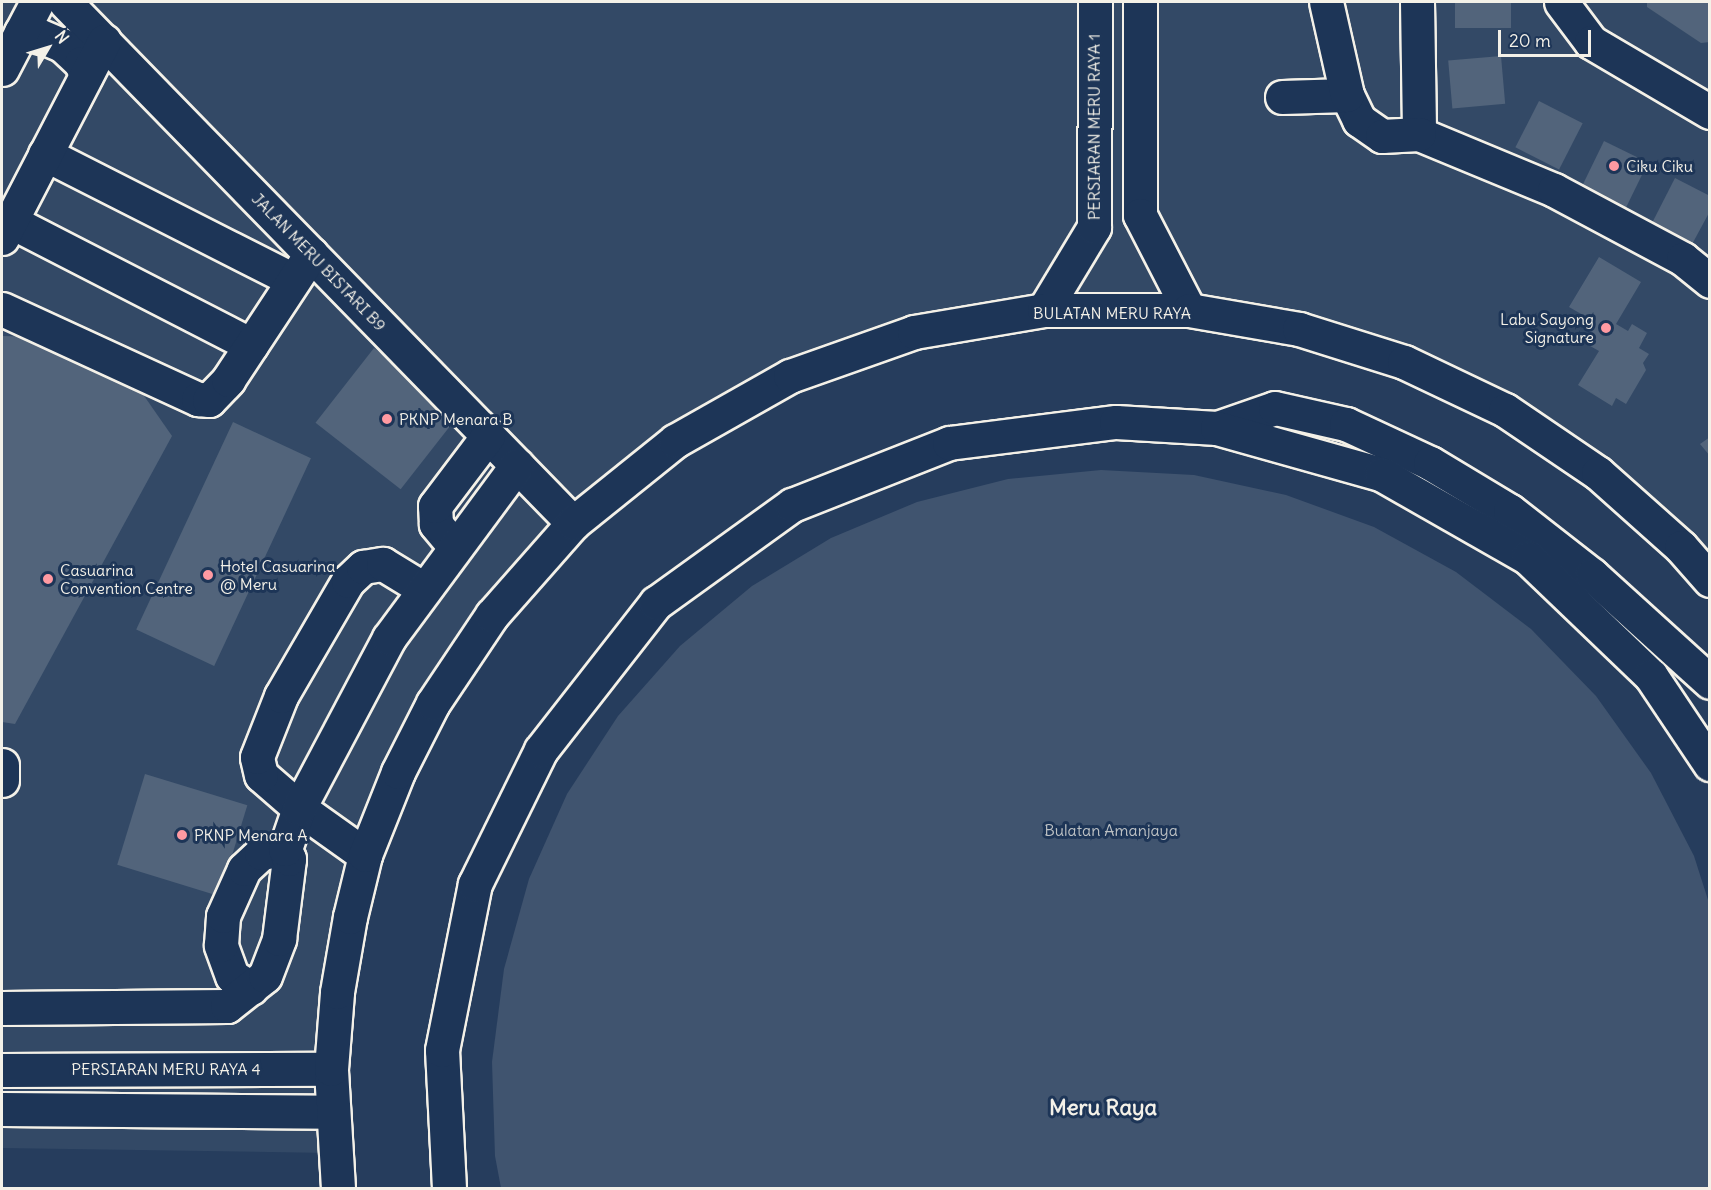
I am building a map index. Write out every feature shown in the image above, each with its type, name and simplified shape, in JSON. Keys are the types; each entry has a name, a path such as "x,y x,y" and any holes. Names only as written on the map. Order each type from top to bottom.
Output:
{"street":[{"path":"2,69 37,2"},
{"name":"JALAN MERU BISTARI B9","path":"65,2 104,41 302,267 488,436 573,523"},
{"name":"PERSIARAN MERU RAYA 1","path":"1044,310 1094,227 1095,2"},
{"path":"1140,2 1140,215 1189,310"},
{"path":"1326,2 1347,95 1359,120 1382,136 1419,134 1554,190 1683,259 1710,281"},
{"path":"1417,2 1419,134"},
{"path":"1562,2 1591,42 1710,112"},
{"path":"21,33 38,35 62,45 81,63 86,75"},
{"path":"104,41 6,229 251,345"},
{"path":"1282,97 1347,95"},
{"path":"2,309 198,399 209,400 217,394 302,267 45,154"},
{"name":"BULATAN MERU RAYA","path":"338,1188 331,1112 331,1069 337,992 365,855 398,772 433,703 492,615 573,523 675,441 790,376 914,332 1044,310 1189,310 1299,329 1404,362 1505,410 1598,472 1681,547 1710,580"},
{"path":"1217,428 1275,408 1346,424 1430,463 1510,511 1564,554 1710,682"},
{"path":"449,1188 442,1050 475,884 541,750 656,603 792,505 948,443 1116,422 1217,428 1381,474 1528,558 1651,676 1710,764"},
{"path":"455,547 436,524 435,506 488,436"},
{"path":"2,1008 227,1006 265,976 279,939 289,859 285,849 299,808 390,638 517,465"},
{"path":"365,855 299,808 261,775 257,757 281,696 348,581 363,567 383,564 424,589"},
{"path":"2,765 2,780"},
{"path":"2,796 2,802"},
{"path":"251,988 232,976 221,945 223,916 244,869 261,853 285,849"},
{"name":"PERSIARAN MERU RAYA 4","path":"2,1070 331,1069"},
{"path":"2,1109 331,1112"}],"shaded area":[{"path":"2,2 1709,2 1709,588 1475,380 1243,314 993,310 784,383 609,488 412,747 335,981 330,1153 2,1148"}],"green space":[{"name":"Bulatan Amanjaya","path":"1101,470 1194,475 1286,495 1374,527 1456,572 1531,629 1596,696 1651,773 1694,856 1709,903 1709,1188 501,1188 495,1156 492,1062 504,969 529,879 567,794 618,716 680,646 752,586 831,538 917,502 1008,479"}],"building":[{"path":"1455,2 1511,2 1511,28 1455,28"},
{"path":"1647,2 1710,2 1710,42 1701,43 1647,7"},
{"path":"1501,56 1505,104 1452,108 1448,61"},
{"path":"1539,101 1583,123 1559,170 1515,147"},
{"path":"1604,141 1648,162 1625,210 1581,189"},
{"path":"1675,178 1710,196 1710,211 1690,248 1650,227"},
{"name":"Labu Sayong Signature","path":"1599,257 1641,282 1616,324 1628,331 1632,324 1647,333 1639,348 1649,354 1643,363 1646,370 1626,404 1616,398 1612,406 1578,385 1599,351 1583,342 1595,322 1569,307"},
{"name":"Casuarina Convention Centre","path":"2,336 43,337 140,390 172,436 15,724 2,722"},
{"name":"PKNP Menara B","path":"374,348 459,414 401,489 316,423"},
{"path":"233,422 311,458 214,666 136,630"},
{"path":"1710,437 1710,456 1700,444"},
{"name":"PKNP Menara A","path":"145,774 247,805 220,896 117,865"}],"place":[{"name":"Ciku Ciku","path":"1614,166"},
{"name":"Labu Sayong Signature","path":"1606,328"},
{"name":"PKNP Menara B","path":"387,419"},
{"name":"Hotel Casuarina @ Meru","path":"208,575"},
{"name":"Casuarina Convention Centre","path":"48,579"},
{"name":"PKNP Menara A","path":"182,835"}],"district":[{"name":"Meru Raya","path":"1103,1108"}]}
